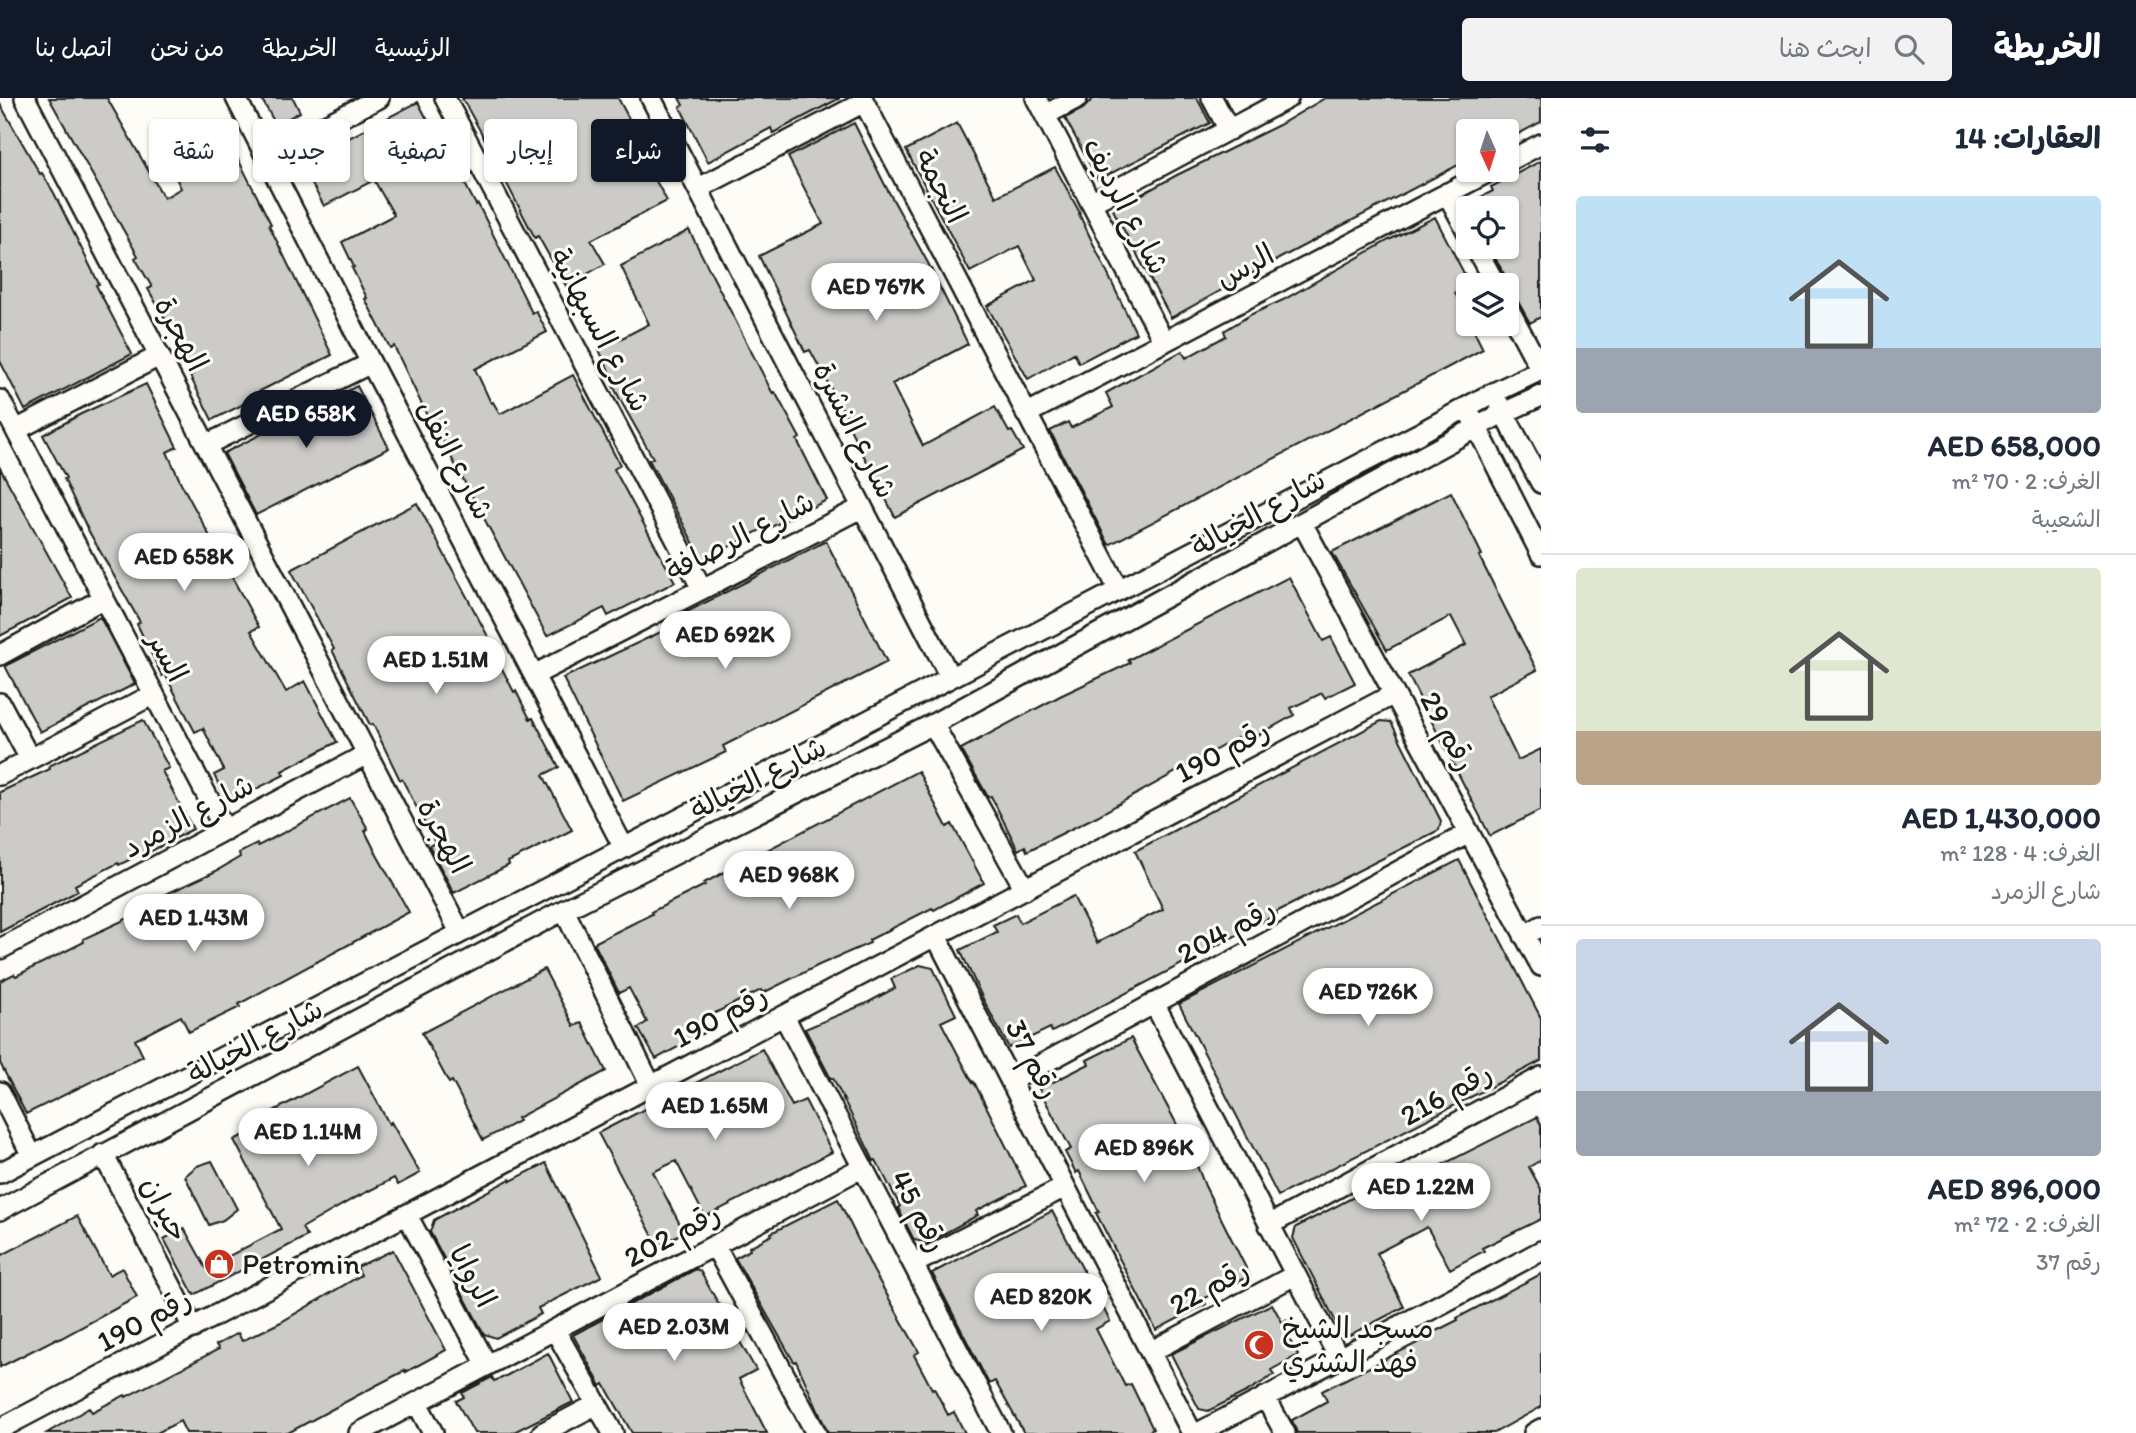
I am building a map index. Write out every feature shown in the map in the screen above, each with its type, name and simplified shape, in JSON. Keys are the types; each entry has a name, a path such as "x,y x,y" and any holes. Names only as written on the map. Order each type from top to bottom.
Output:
{"street":[{"name":"الهجرة","path":"25,98 460,932"},
{"name":"شارع النفل","path":"236,98 253,130"},
{"path":"337,119 379,98"},
{"name":"شارع السبهانية","path":"445,98 702,589"},
{"name":"شارع النشرة","path":"651,98 950,677"},
{"path":"1041,107 1077,98"},
{"path":"1212,98 1228,130"},
{"path":"1091,203 1288,98"},
{"path":"699,188 863,100"},
{"name":"النجمة","path":"863,100 1119,590"},
{"name":"شارع الرديف","path":"1041,107 1164,342"},
{"path":"1519,156 1541,144"},
{"name":"شارع النفل","path":"280,182 624,848"},
{"name":"الرس","path":"1026,414 1469,182"},
{"path":"1447,193 1456,210"},
{"path":"1519,330 1539,371 1521,387 1520,392 1529,396 1541,395"},
{"path":"16,430 159,356"},
{"path":"206,446 371,363"},
{"name":"شارع الخيالة","path":"0,1173 1539,371"},
{"path":"1493,394 1541,483"},
{"name":"شارع الخيالة","path":"0,1210 564,911 933,724 1477,427 1541,395"},
{"name":"السر","path":"0,400 225,830"},
{"path":"1466,408 1541,554"},
{"path":"1418,434 1450,423 1457,435 1428,454"},
{"name":"شارع الرصافة","path":"534,675 861,508"},
{"name":"رقم 29","path":"1302,523 1469,833 1533,931 1541,966"},
{"path":"0,655 104,598"},
{"path":"0,775 154,694"},
{"name":"رقم 190","path":"0,1429 1394,694"},
{"path":"0,703 30,759"},
{"path":"872,719 853,732 846,744 852,753 876,752"},
{"path":"933,724 1025,889"},
{"name":"شارع الزمرد","path":"0,949 367,754"},
{"path":"794,759 814,757 818,765 819,774 807,786"},
{"name":"رقم 204","path":"1011,1081 1469,833"},
{"path":"564,911 651,1086"},
{"name":"رقم 37","path":"936,936 1192,1433"},
{"path":"1154,1003 1339,1359"},
{"name":"رقم 45","path":"784,1016 1001,1433"},
{"name":"رقم 216","path":"1269,1224 1541,1077"},
{"path":"0,1092 32,1156"},
{"name":"حيران","path":"103,1154 193,1328"},
{"name":"رقم 202","path":"359,1433 863,1167"},
{"path":"913,1264 1065,1186"},
{"name":"الروايا","path":"407,1215 488,1365"},
{"path":"715,1245 816,1433"},
{"path":"1198,1433 1541,1251"},
{"name":"رقم 22","path":"1150,1352 1296,1275"},
{"path":"555,1330 613,1433"},
{"path":"1265,1397 1284,1433"},
{"path":"417,1403 433,1433"},
{"path":"542,1433 597,1404"},
{"path":"1534,1433 1541,1429"}],"building":[{"path":"49,98 107,98 149,172 149,182 155,182 164,198 181,188 178,182 239,182 239,161 332,355 260,391 262,395 212,420 190,376 193,374 177,347 180,345 148,289 152,287 135,258 138,256"},
{"path":"261,98 293,98 300,112 287,119 273,119"},
{"path":"462,98 618,98 629,119 591,119 591,182 657,182 667,201 591,240 605,264 566,286 538,236 535,238 506,182 577,182 577,119 484,119 484,138"},
{"path":"679,98 840,98 773,133 771,128 708,162 680,107 683,105"},
{"path":"1094,98 1197,98 1210,123 1098,180 1065,118 1083,109"},
{"path":"1325,98 1541,98 1541,122 1519,134 1519,119 1456,119 1456,166 1171,318 1113,210 1279,125"},
{"path":"418,102 427,119 385,119"},
{"path":"0,104 40,174 42,173 54,193 99,284 96,285 132,354 25,410 0,361"},
{"path":"854,123 968,344 892,384 923,446 995,407 1023,450 895,517 844,417 846,416 810,350 805,352 759,256 823,224 788,157"},
{"path":"957,123 996,197 1055,167 1080,213 1136,333 1079,363 1074,353 1028,379 987,306 1036,280 1019,246 970,272 906,150"},
{"path":"364,130 364,182 370,182 324,206 311,182 350,182 350,137"},
{"path":"1541,161 1541,317 1530,323 1519,304 1519,273 1504,273 1496,259 1519,259 1519,196 1483,196 1493,191 1491,187 1501,182 1519,182 1519,172"},
{"path":"375,182 464,182 476,205 478,204 532,313 536,311 547,332 475,369 491,403 493,402 500,414 573,375 620,465 614,469 675,582 608,616 604,608 547,636 434,425 432,426 394,346 390,348 365,299 367,298 342,242 394,215"},
{"path":"1435,217 1464,273 1456,273 1456,336 1476,336 1483,349 1109,545 1050,431 1068,422 1071,428 1113,407 1106,393 1182,351 1186,358 1226,336 1224,331 1252,314 1283,300"},
{"path":"689,230 773,394 775,392 800,438 797,440 827,500 763,531 762,529 703,561 649,460 653,458 609,378 612,377 599,350 649,324 621,266"},
{"path":"146,384 177,447 167,452 181,483 259,627 251,631 286,692 305,681 337,742 282,771 284,775 228,803 214,775 224,770 203,728 195,732 165,674 162,676 137,624 140,622 87,528 64,479 66,478 43,435"},
{"path":"357,386 389,448 256,515 224,453"},
{"path":"0,468 72,598 0,636"},
{"path":"1451,492 1482,555 1479,556 1537,670 1487,696 1518,760 1541,749 1541,810 1490,836 1408,675 1466,645 1451,616 1387,650 1332,552"},
{"path":"417,503 500,659 498,661 514,692 516,691 530,719 533,718 559,767 543,775 572,830 454,893 429,846 435,843 373,724 370,725 332,650 334,649 291,570"},
{"path":"826,541 887,662 723,746 726,752 623,801 563,678 680,623 677,617"},
{"path":"1289,577 1323,641 1331,637 1355,683 1325,698 1322,693 1291,708 1294,715 1248,741 1244,734 1097,816 1027,851 1025,846 1018,850 991,796 988,797 961,749 1060,696 1130,663 1128,660"},
{"path":"100,617 135,684 40,732 5,666"},
{"path":"143,720 169,768 162,771 193,829 146,854 145,852 119,865 118,863 75,885 78,891 0,932 0,792"},
{"path":"1381,721 1391,722 1441,821 1439,830 1276,912 1277,914 1052,1032 1050,1028 1009,1048 960,950 997,932 993,925 1016,914 1020,923 1073,896 1097,943 1163,909 1135,851"},
{"path":"918,771 947,827 952,824 984,883 869,940 870,943 763,993 761,990 703,1019 709,1030 656,1059 638,1028 647,1022 629,988 619,993 594,943"},
{"path":"350,798 368,829 365,831 377,855 409,912 239,1004 240,1007 189,1032 181,1016 135,1040 143,1056 26,1114 0,1063 0,981 14,974 16,976 84,942 83,939 135,915 134,913 160,897 216,871 240,857 239,853 257,844 258,846"},
{"path":"1459,860 1541,1018 1541,1061 1278,1196 1179,1004"},
{"path":"920,965 933,968 956,1015 941,1022 1026,1186 976,1211 978,1215 927,1243 914,1240 898,1208 900,1206 805,1029 895,988 891,979"},
{"path":"544,969 574,1026 582,1023 606,1071 517,1118 519,1121 483,1140 452,1081 449,1083 422,1033"},
{"path":"1131,1038 1192,1153 1205,1186 1250,1276 1203,1299 1206,1304 1156,1330 1096,1213 1099,1212 1079,1171 1076,1173 1065,1152 1071,1149 1039,1089 1089,1064 1087,1060"},
{"path":"762,1049 792,1106 805,1100 832,1152 705,1217 676,1161 653,1172 684,1232 658,1246 598,1133"},
{"path":"358,1066 389,1124 391,1122 420,1173 398,1185 394,1178 351,1200 302,1228 307,1236 194,1295 164,1239 184,1228 206,1268 281,1229 234,1140 252,1131 249,1124"},
{"path":"1537,1117 1541,1125 1541,1160 1529,1167 1541,1189 1541,1219 1482,1248 1484,1251 1450,1269 1427,1227 1377,1253 1404,1307 1350,1335 1342,1334 1293,1238 1296,1227 1398,1174 1404,1184"},
{"path":"212,1161 237,1209 223,1220 209,1225 185,1176 197,1166"},
{"path":"546,1163 602,1276 538,1308 541,1314 496,1338 484,1334 430,1232 434,1220"},
{"path":"838,1199 873,1270 919,1352 914,1355 932,1389 934,1388 948,1415 954,1412 965,1433 828,1433 796,1361 794,1362 735,1258 772,1235 771,1233"},
{"path":"1052,1211 1110,1321 1096,1329 1125,1386 1131,1384 1153,1429 1146,1433 1024,1433 995,1381 989,1384 932,1273"},
{"path":"77,1216 109,1275 122,1268 137,1297 58,1340 57,1338 0,1367 0,1256"},
{"path":"393,1250 446,1350 406,1372 288,1433 186,1433 180,1421 157,1433 47,1433 89,1408 92,1412 125,1395 126,1397 219,1349 216,1345 238,1333 242,1341 281,1322 361,1275 357,1267"},
{"path":"696,1269 700,1271 756,1370 739,1379 767,1433 632,1433 604,1384 601,1386 573,1335"},
{"path":"1541,1274 1541,1407 1494,1433 1297,1433 1292,1420 1327,1401 1322,1391 1425,1339 1424,1337 1458,1320 1457,1318"},
{"path":"1272,1304 1282,1322 1286,1320 1293,1331 1287,1335 1298,1355 1271,1370 1274,1375 1246,1392 1208,1411 1199,1409 1171,1354"},
{"path":"548,1353 573,1402 512,1433 474,1433 456,1401 464,1397 462,1393 492,1377 494,1381 502,1378"}],"place":[{"name":"Petromin","path":"219,1264"},
{"name":"مسجد الشيخ فهد الشثري","path":"1259,1345"}]}
